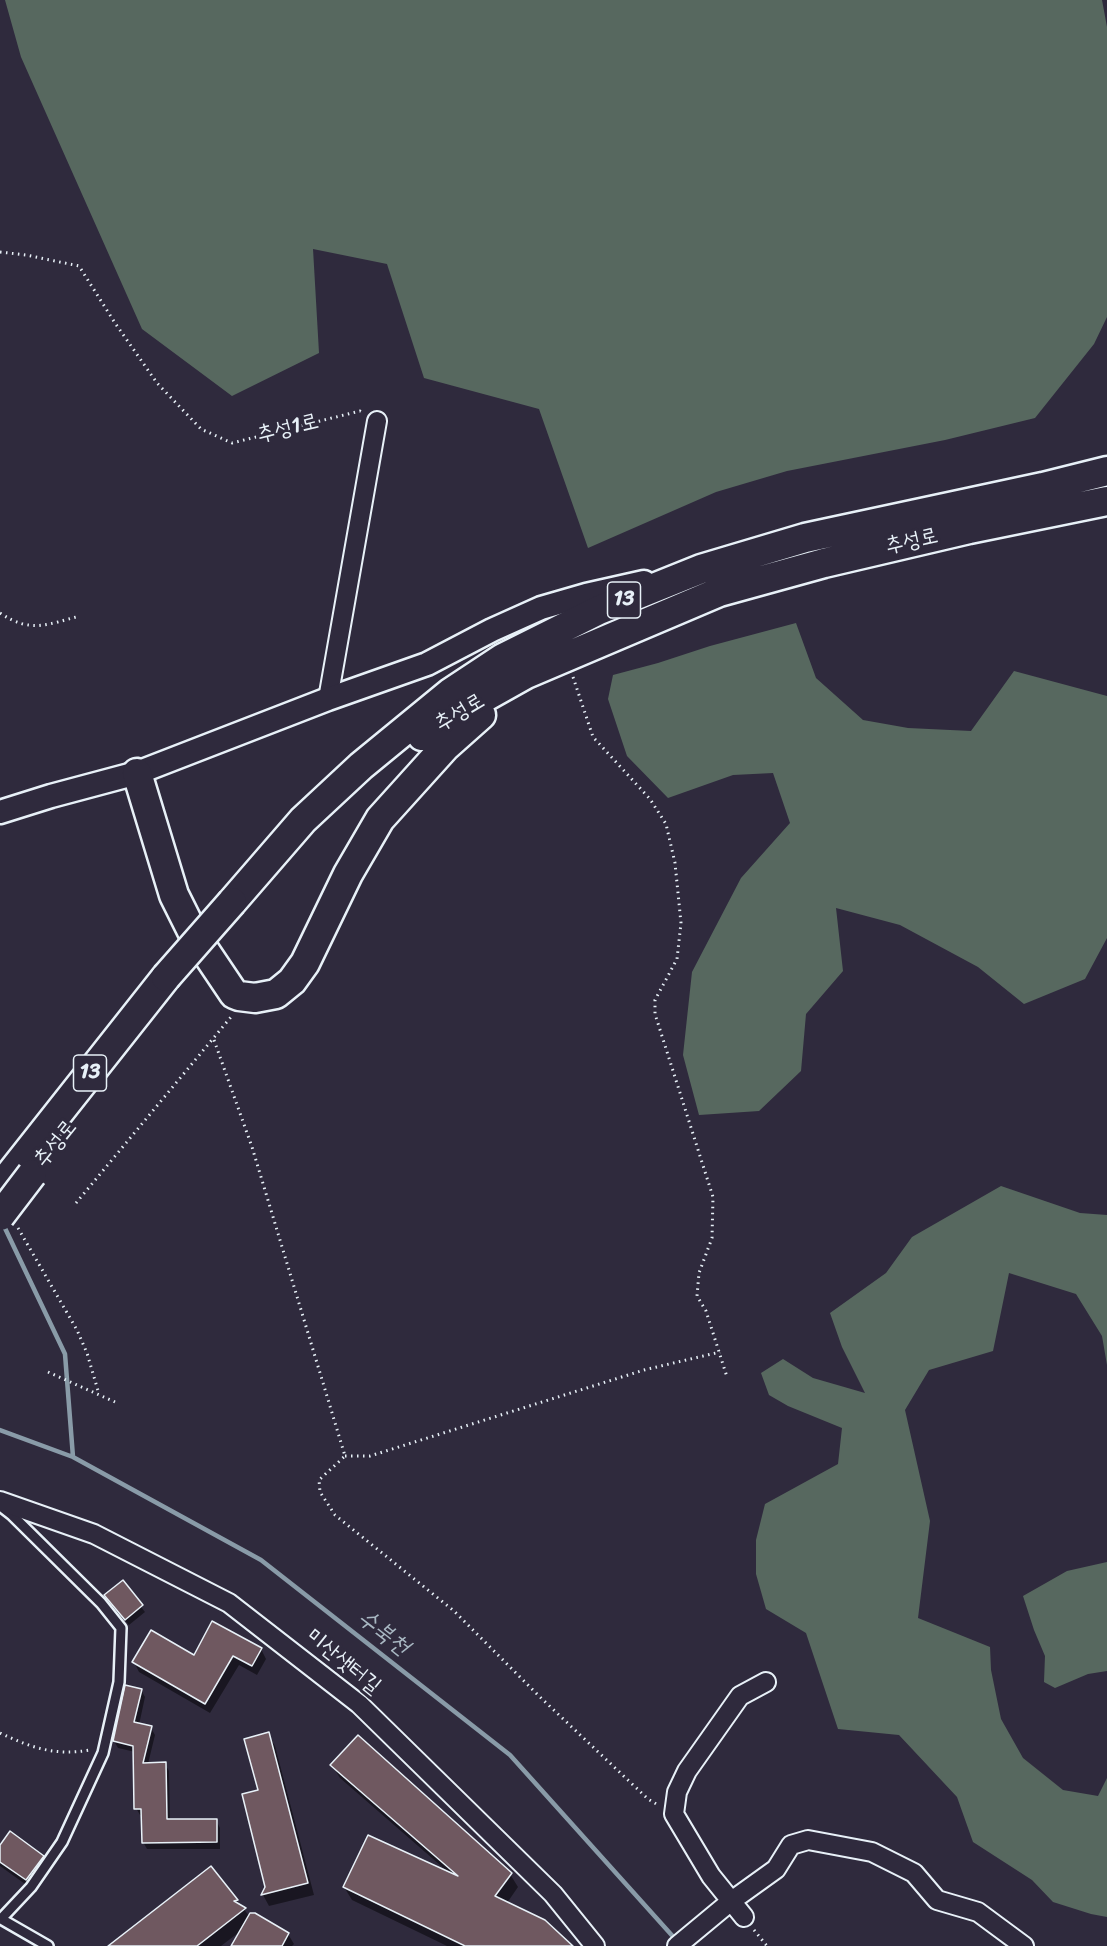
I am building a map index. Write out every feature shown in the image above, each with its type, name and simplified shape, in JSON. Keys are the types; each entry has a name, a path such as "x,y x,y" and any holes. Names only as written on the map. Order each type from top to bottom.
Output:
{"main road":[{"path":"1043,487 1107,453"},
{"name":"추성로","path":"7,1218 16,1177 171,986 236,911 303,820 361,766 450,693 503,658 578,621 700,569 806,538 1107,471"},
{"name":"추성로","path":"236,911 401,750 460,711 526,674 719,592 824,563 969,528 1107,501"},
{"path":"1064,510 1107,512"},
{"path":"137,773 174,895 193,933 234,994 255,998 276,994 292,981 310,953 348,874 380,819 445,747 526,674"}],"street":[{"path":"328,699 377,421"},
{"path":"0,812 137,773 328,699 427,664 492,630 541,608 586,595 700,569"},
{"name":"미산샛터길","path":"0,1501 94,1534 229,1603 359,1704 553,1894 595,1946"},
{"path":"744,1917 726,1905 674,1814 677,1792 687,1771 740,1696 766,1682"},
{"path":"677,1946 726,1905 776,1869 791,1845 808,1840 872,1852 914,1873 937,1900 978,1912 1024,1946"}],"lane":[{"path":"0,1507 12,1515 101,1603 121,1628 119,1682 104,1747 62,1842 31,1887 1,1919 48,1946"}],"path":[{"name":"추성1로","path":"0,252 79,266 157,383 201,429 232,443 360,411 377,421"},
{"path":"0,613 25,626 39,627 80,616"},
{"path":"568,657 576,689 593,737 650,799 666,824 675,862 681,923 677,959 655,1000 655,1014 713,1197 712,1238 699,1273 698,1296 706,1311 727,1377"},
{"path":"76,1203 237,1011 239,996"},
{"path":"214,1040 252,1147 345,1456"},
{"path":"7,1218 77,1330 87,1353 99,1394"},
{"path":"674,1814 648,1799 540,1697 454,1611 335,1515 320,1492 319,1480 345,1456 370,1456 644,1370 720,1352"},
{"path":"48,1372 115,1402"},
{"path":"0,1732 44,1751 78,1752 104,1747"},
{"path":"744,1917 767,1946"}],"green space":[{"path":"5,0 1102,0 1107,27 1107,317 1094,344 1035,418 945,440 787,471 716,492 588,548 539,409 424,378 387,264 313,249 319,353 232,396 142,329 21,57"},
{"path":"796,623 816,678 863,720 908,728 971,731 1014,671 1107,696 1107,938 1085,979 1024,1004 978,967 900,925 836,908 843,971 806,1014 801,1071 759,1111 699,1115 683,1055 692,972 741,878 790,823 773,773 733,775 668,798 627,756 608,699 613,675"},
{"path":"1001,1186 1080,1213 1107,1215 1107,1365 1102,1336 1076,1294 1009,1273 993,1351 929,1370 905,1410 930,1521 918,1618 990,1647 991,1670 1001,1719 1023,1758 1063,1790 1098,1796 1107,1778 1107,1917 1053,1902 1032,1880 973,1842 957,1797 899,1735 838,1729 806,1633 766,1609 756,1574 756,1540 765,1504 838,1464 842,1428 788,1406 769,1395 761,1373 783,1359 813,1378 865,1393 842,1347 830,1313 886,1273 912,1237"},
{"path":"1107,1562 1107,1671 1088,1674 1055,1688 1044,1682 1045,1656 1023,1596 1067,1571"}],"building":[{"path":"123,1580 143,1605 125,1620 104,1595"},
{"path":"212,1621 262,1648 252,1666 233,1656 205,1704 132,1662 151,1630 194,1655"},
{"path":"125,1685 142,1689 134,1722 152,1726 143,1763 166,1762 167,1819 217,1819 217,1842 142,1843 141,1809 134,1809 133,1746 113,1741"},
{"path":"269,1732 308,1883 261,1895 265,1887 242,1794 258,1790 244,1739"},
{"path":"358,1735 512,1873 495,1896 545,1920 573,1946 465,1946 343,1887 368,1835 458,1876 330,1765"},
{"path":"10,1831 44,1856 26,1880 0,1862 0,1845"},
{"path":"211,1866 238,1900 234,1901 246,1908 197,1946 108,1946"},
{"path":"250,1913 255,1913 289,1933 282,1946 231,1946"}],"waterway":[{"path":"3,1224 65,1354 73,1457"},
{"name":"수북천","path":"0,1430 73,1457 261,1560 510,1755 677,1941"}]}
